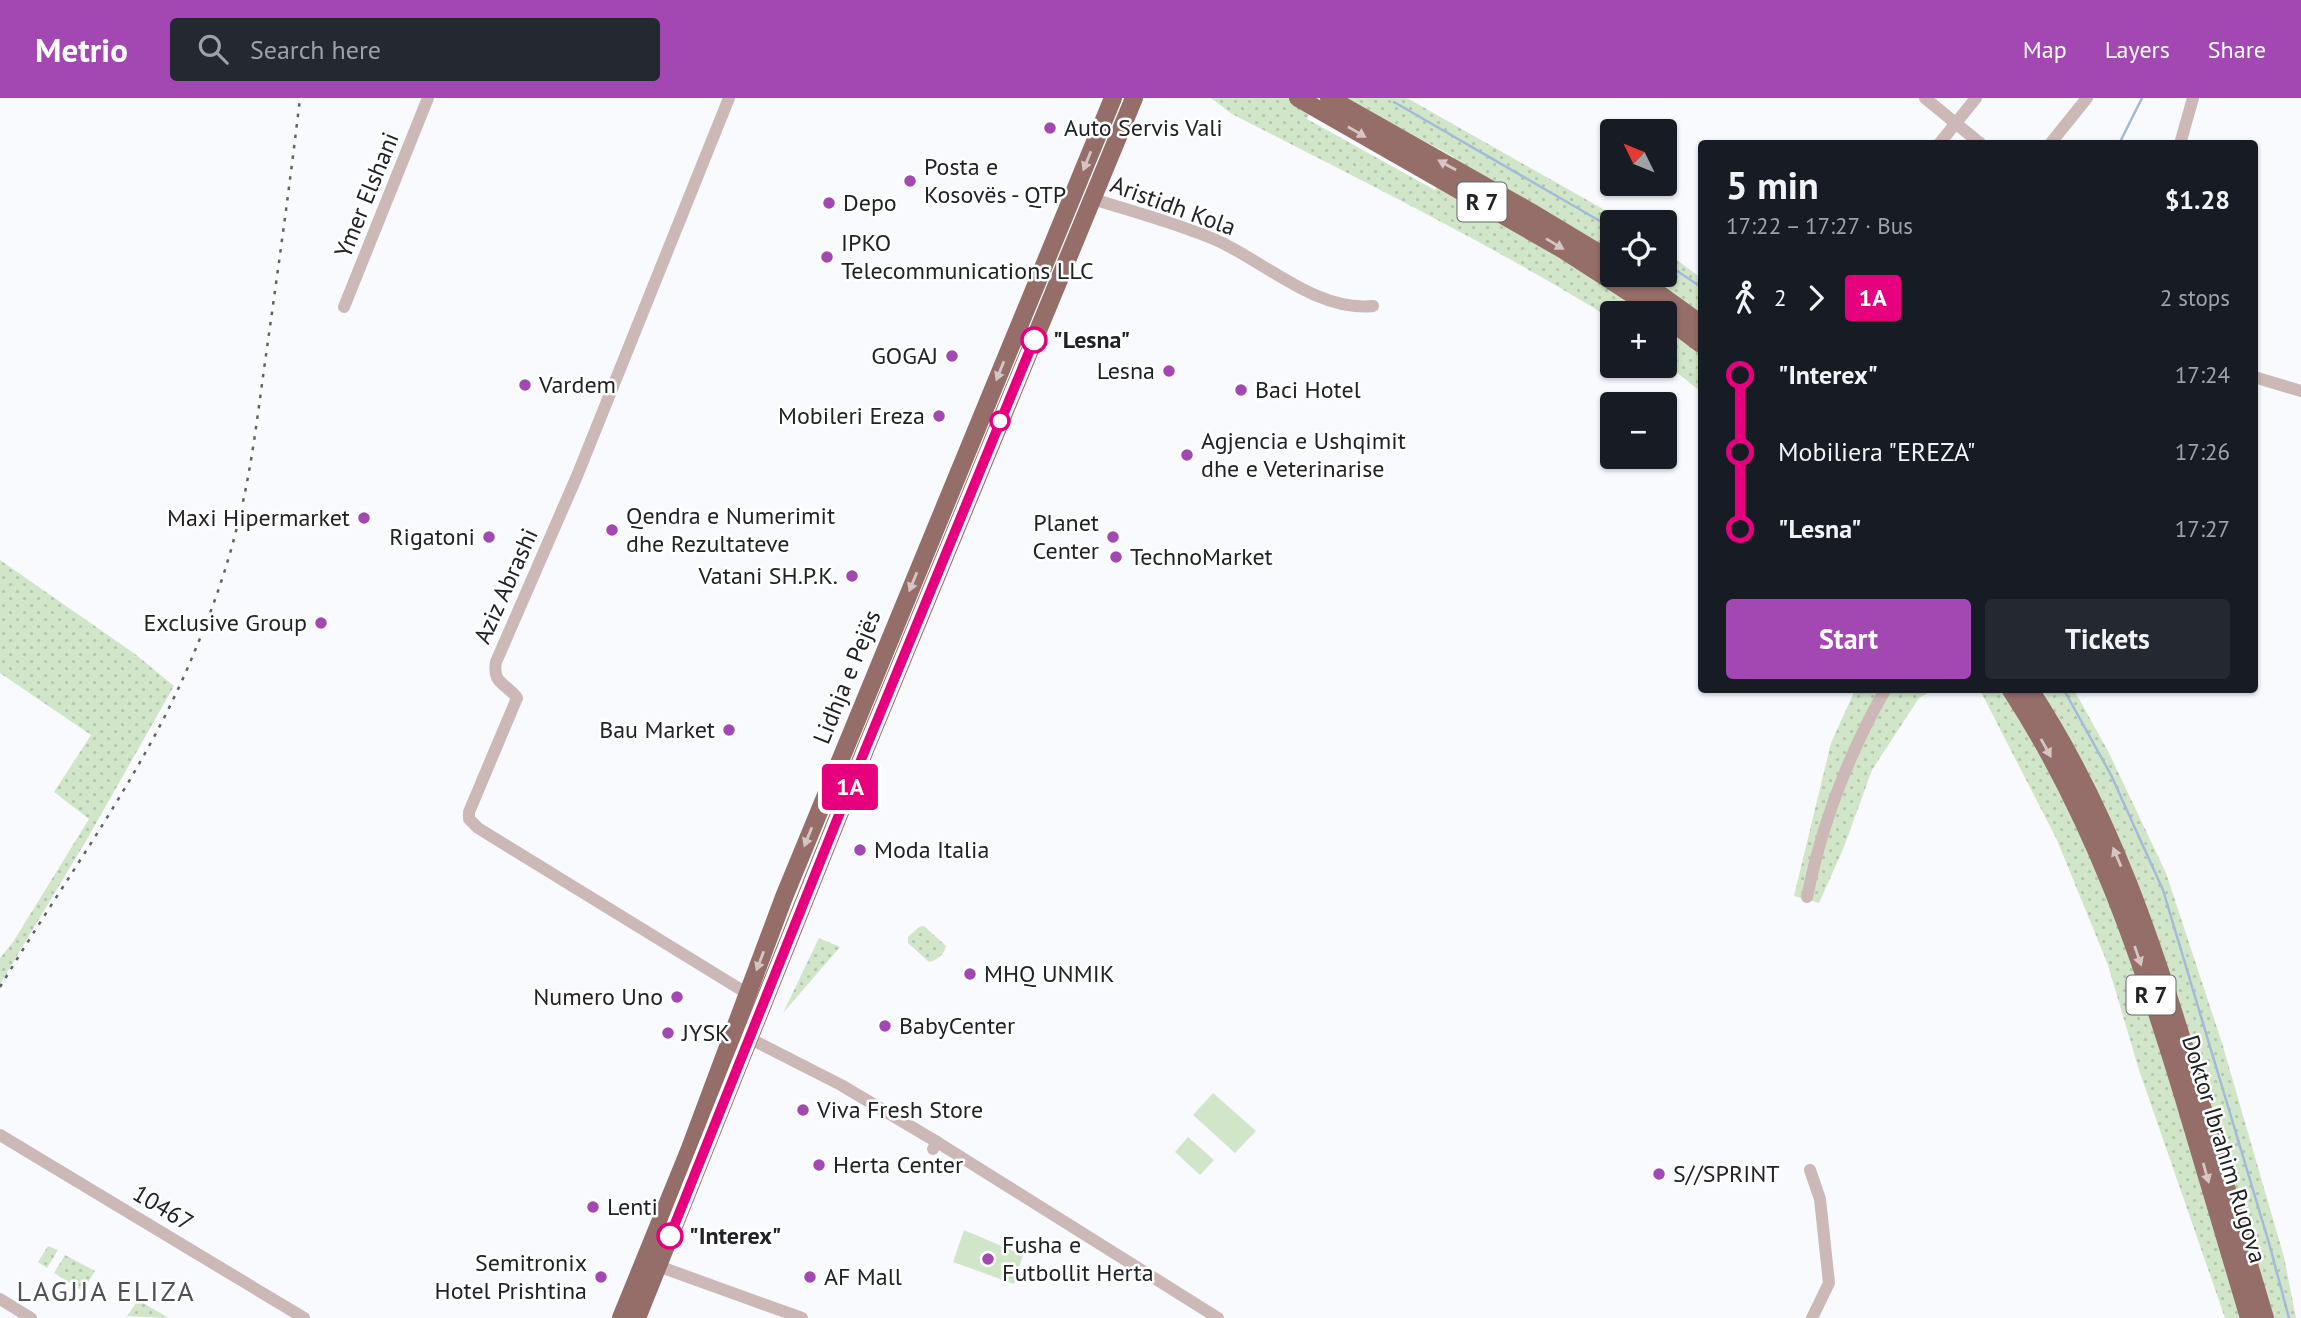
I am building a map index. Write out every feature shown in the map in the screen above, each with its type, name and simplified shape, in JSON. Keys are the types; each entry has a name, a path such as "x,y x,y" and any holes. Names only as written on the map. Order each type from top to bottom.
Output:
{"highway":[{"name":"Lidhja e Pejës","path":"621,1318 689,1151 789,885 1113,98"},
{"name":"Lidhja e Pejës","path":"637,1318 917,622 1134,98"},
{"name":"R 7","path":"1298,98 1552,243 1641,301"},
{"name":"R 7","path":"1329,98 1600,254"},
{"path":"1650,287 1698,322"},
{"name":"R 7","path":"1677,326 1698,342"},
{"name":"Doktor Ibrahim Rugova","path":"2013,693 2069,792 2098,851 2121,909 2168,1048 2249,1318"},
{"name":"Doktor Ibrahim Rugova","path":"2032,693 2085,787 2136,902 2179,1030 2265,1318"}],"street":[{"name":"Ymer Elshani","path":"344,307 428,98"},
{"name":"Aziz Abrashi","path":"729,98 577,476 496,662 495,676 517,698 469,812 469,819 478,828 748,993"},
{"path":"1925,98 1976,140"},
{"path":"1942,140 1976,98"},
{"path":"2053,140 2087,98"},
{"path":"2181,140 2193,98"},
{"name":"Aristidh Kola","path":"1093,199 1210,238 1312,293 1353,305 1373,306"},
{"path":"2258,378 2301,391"},
{"path":"1807,897 1835,795 1855,747 1883,693"},
{"path":"749,1038 841,1085 935,1146 1218,1318"},
{"name":"10467","path":"0,1135 304,1318"},
{"path":"1810,1170 1820,1199 1829,1283 1812,1318"},
{"path":"656,1269 802,1318"},
{"name":"Lidhja e Pejës","path":"646,1318 659,1285 656,1269"},
{"path":"0,1299 31,1318"}],"green space":[{"path":"1211,98 1319,98 1307,119 1435,190 1454,157 1344,98 1407,98 1605,210 1600,210 1600,287 1677,287 1677,260 1698,276 1698,390 1677,373 1677,301 1600,301 1600,312 1471,238 1232,114"},
{"path":"0,560 135,654 174,686 86,841 0,984 0,958 13,942 89,819 54,792 91,735 0,673"},
{"path":"1854,693 1928,693 1919,698 1872,770 1844,847 1819,903 1794,896 1831,743"},
{"path":"1982,693 2076,693 2108,751 2166,873 2222,1043 2284,1257 2296,1318 2225,1318 2138,1067 2108,965 2057,840"},
{"path":"924,926 946,946 940,956 929,962 908,943 908,937"},
{"path":"819,938 840,947 783,1013"},
{"path":"1213,1093 1256,1131 1235,1153 1193,1115"},
{"path":"1188,1137 1214,1160 1200,1175 1175,1152"},
{"name":"Fusha e Futbollit Herta","path":"964,1230 1023,1255 1014,1284 953,1262"},
{"path":"48,1246 58,1250 47,1268 38,1262"},
{"path":"65,1255 95,1271 83,1291 54,1273"},
{"path":"138,1300 167,1317 167,1318 127,1316"}],"waterway":[{"path":"2121,140 2142,98"},
{"path":"1394,102 1600,221"},
{"path":"1677,271 1698,285"},
{"path":"2066,693 2111,775 2163,890 2289,1318"}],"railway":[{"path":"0,987 105,821 154,737 196,648 220,586 238,523 251,460 300,98"}],"bus line":[{"name":"1A","path":"670,1236 865,750 1034,340"}],"place":[{"name":"Auto Servis Vali","path":"1050,128"},
{"name":"Posta e Kosovës - QTP","path":"910,181"},
{"name":"Depo","path":"829,203"},
{"name":"IPKO Telecommunications LLC","path":"827,257"},
{"name":"\"Lesna\"","path":"1034,340"},
{"name":"GOGAJ","path":"952,356"},
{"name":"Lesna","path":"1169,371"},
{"name":"Vardem","path":"525,385"},
{"name":"Baci Hotel","path":"1241,390"},
{"name":"Mobileri Ereza","path":"939,416"},
{"name":"Agjencia e Ushqimit dhe e Veterinarise","path":"1187,455"},
{"name":"Maxi Hipermarket","path":"364,518"},
{"name":"Qendra e Numerimit dhe Rezultateve","path":"612,530"},
{"name":"Rigatoni","path":"489,537"},
{"name":"Planet Center","path":"1113,537"},
{"name":"TechnoMarket","path":"1116,557"},
{"name":"Vatani SH.P.K.","path":"852,576"},
{"name":"Exclusive Group","path":"321,623"},
{"name":"Bau Market","path":"729,730"},
{"name":"Moda Italia","path":"860,850"},
{"name":"MHQ UNMIK","path":"970,974"},
{"name":"Numero Uno","path":"677,997"},
{"name":"BabyCenter","path":"885,1026"},
{"name":"JYSK","path":"668,1033"},
{"name":"Viva Fresh Store","path":"803,1110"},
{"name":"Herta Center","path":"819,1165"},
{"name":"S//SPRINT","path":"1659,1174"},
{"name":"Lenti","path":"593,1207"},
{"name":"\"Interex\"","path":"670,1236"},
{"name":"Fusha e Futbollit Herta","path":"988,1259"},
{"name":"Semitronix Hotel Prishtina","path":"601,1277"},
{"name":"AF Mall","path":"810,1277"}],"district":[{"name":"LAGJJA ELIZA","path":"106,1291"}]}
